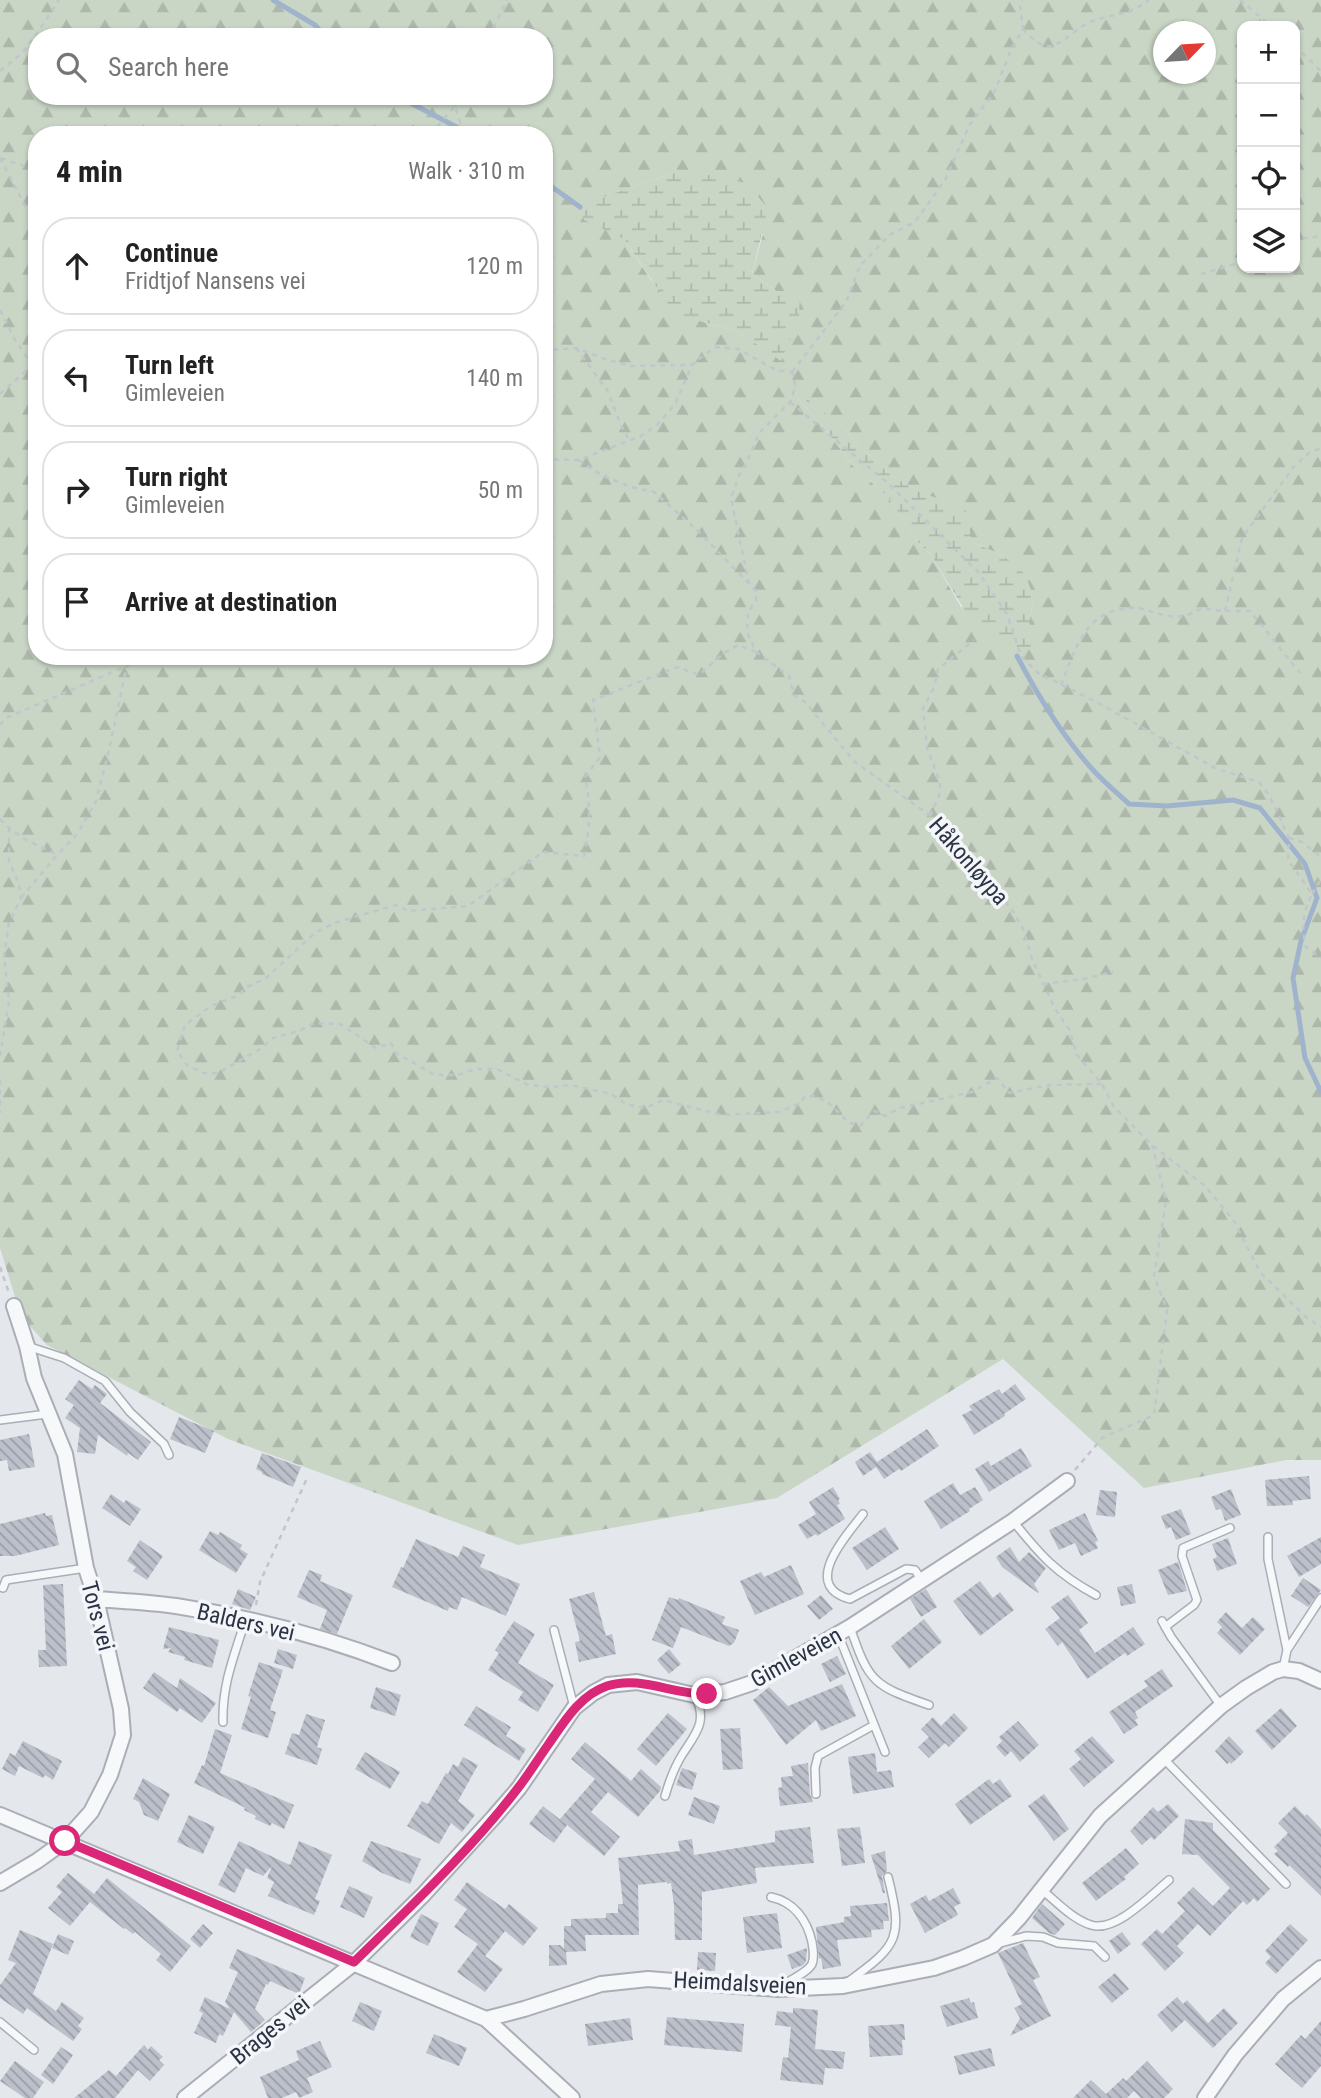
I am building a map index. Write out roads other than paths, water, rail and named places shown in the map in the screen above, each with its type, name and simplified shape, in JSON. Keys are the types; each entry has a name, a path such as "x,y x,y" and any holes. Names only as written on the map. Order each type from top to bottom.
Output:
{"street":[{"name":"Tors vei","path":"0,1883 65,1841 91,1812 110,1775 123,1735 121,1709 96,1599 86,1568 65,1454 34,1378 14,1306"},
{"name":"Gimleveien","path":"354,1962 423,1895 494,1817 519,1788 574,1708 593,1693 608,1685 637,1682 694,1695 740,1688 844,1631 1013,1521 1067,1481"},
{"name":"Balders vei","path":"96,1599 174,1606 248,1621 349,1646 392,1663"},
{"path":"1283,1669 1298,1671 1321,1681"},
{"name":"Heimdalsveien","path":"486,2019 524,2010 601,1984 648,1979 778,1989 843,1986 934,1968 993,1945 1019,1918 1100,1816 1221,1706 1246,1688 1283,1669"},
{"path":"0,1815 486,2019 572,2098"},
{"name":"Brages vei","path":"185,2098 354,1962"},
{"path":"1205,2098 1235,2055 1283,1999 1321,1968"}],"lane":[{"path":"27,1346 64,1359 105,1381 130,1412 164,1444 170,1455"},
{"path":"0,1420 47,1414"},
{"path":"863,1514 833,1554 828,1567 829,1584 838,1596 850,1599 906,1569 915,1570 921,1580"},
{"path":"1013,1521 1055,1569 1096,1595"},
{"path":"1221,1706 1164,1624 1194,1605 1197,1600 1182,1556 1182,1548 1230,1528"},
{"path":"1268,1537 1268,1559 1287,1650"},
{"path":"3,1588 6,1580 86,1568"},
{"path":"1283,1669 1287,1650 1321,1598"},
{"path":"223,1722 222,1700 225,1683 248,1621"},
{"path":"554,1630 574,1708"},
{"path":"844,1631 878,1683 891,1691 929,1705"},
{"path":"844,1631 885,1752"},
{"path":"665,1796 671,1776 699,1728 701,1712 694,1695"},
{"path":"816,1794 818,1756 874,1725"},
{"path":"1164,1759 1286,1884"},
{"path":"843,1986 874,1964 888,1948 897,1928 888,1877"},
{"path":"1042,1889 1077,1919 1093,1926 1107,1926 1123,1917 1169,1880"},
{"path":"771,1897 784,1900 804,1919 815,1955 811,1966 778,1989"},
{"name":"Heimdalsveien","path":"993,1945 1026,1936 1043,1937 1058,1943 1094,1946 1105,1957"},
{"path":"0,2022 34,2050"}],"waterway":[{"path":"273,0 318,28"},
{"path":"414,105 455,126"},
{"path":"553,188 580,207"},
{"path":"1017,656 1061,730 1097,774 1129,804 1167,806 1233,800 1260,808 1305,864 1317,898 1301,941 1293,978 1305,1058 1321,1092"}]}
